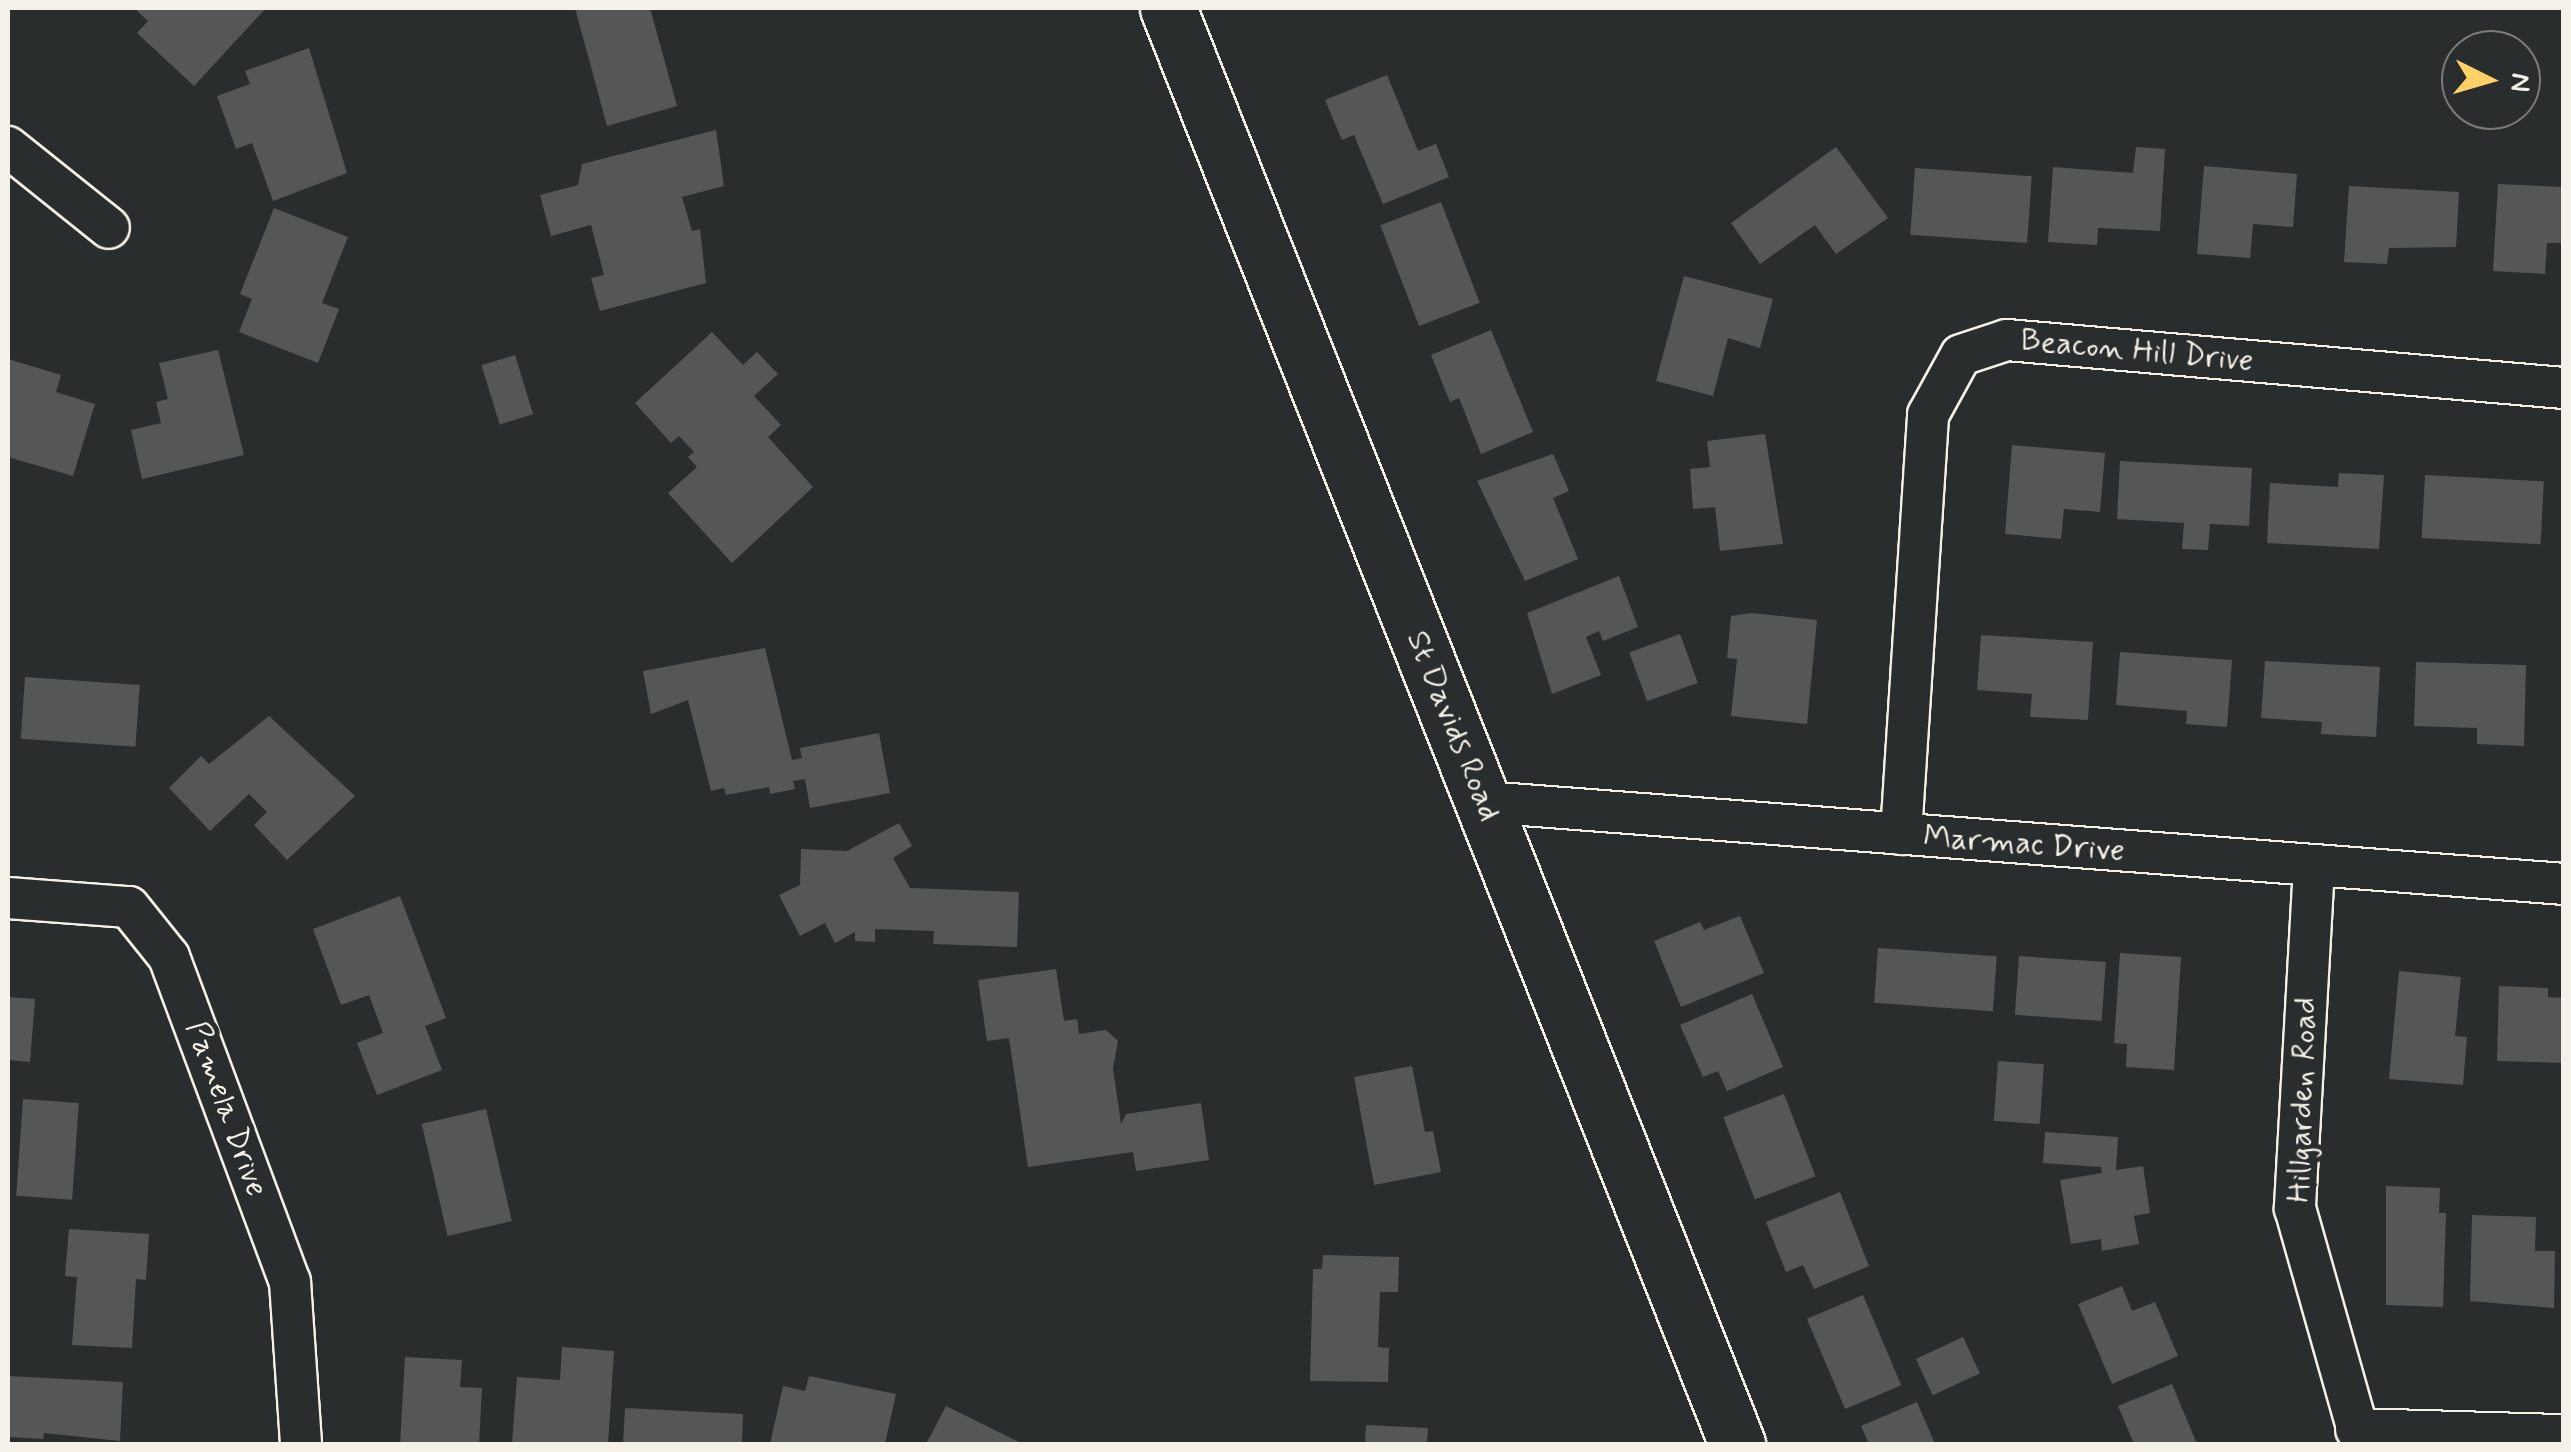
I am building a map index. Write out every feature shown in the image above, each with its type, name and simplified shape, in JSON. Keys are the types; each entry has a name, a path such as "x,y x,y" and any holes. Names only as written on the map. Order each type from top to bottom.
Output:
{"main road":[{"name":"St Davids Road","path":"1168,8 1737,1444"}],"street":[{"path":"8,147 110,228"},
{"name":"Beacon Hill Drive","path":"1902,834 1928,416 1961,354 2007,340 2564,388"},
{"name":"Marmac Drive","path":"1484,802 2564,884"},
{"name":"Hillgarden Road","path":"2314,866 2295,1208 2359,1437"},
{"name":"Pamela Drive","path":"8,898 129,908 170,957 290,1282 301,1444"},
{"path":"2359,1437 2564,1435"}],"building":[{"path":"134,8 266,8 194,86 137,33 148,21"},
{"path":"575,8 650,8 677,106 607,126"},
{"path":"309,48 347,173 273,201 252,143 236,149 217,96 250,84 245,71"},
{"path":"1387,75 1418,151 1436,144 1449,177 1383,204 1354,135 1342,140 1325,100"},
{"path":"716,130 724,186 682,197 692,231 700,229 706,283 600,311 591,278 604,275 591,225 551,236 540,195 578,185 582,164"},
{"path":"1836,147 1888,218 1836,254 1815,225 1760,264 1731,223"},
{"path":"2136,147 2165,149 2160,231 2098,228 2097,245 2048,242 2053,167 2133,173"},
{"path":"2204,166 2297,174 2293,227 2253,224 2250,258 2197,254"},
{"path":"1915,168 2032,176 2027,243 1910,235"},
{"path":"2498,184 2564,187 2564,243 2547,243 2545,274 2493,271"},
{"path":"2349,186 2459,192 2456,247 2389,248 2387,264 2344,262"},
{"path":"1441,202 1480,303 1419,326 1380,225"},
{"path":"274,208 348,237 322,303 339,309 318,363 239,332 252,299 240,294"},
{"path":"1684,276 1773,299 1760,348 1728,338 1713,396 1656,381"},
{"path":"1491,330 1533,432 1481,454 1459,398 1450,402 1431,355"},
{"path":"712,332 743,365 757,352 778,374 754,396 781,425 768,437 813,487 732,563 668,493 697,467 688,457 694,452 679,436 671,443 635,403"},
{"path":"218,350 244,455 142,479 131,430 161,423 156,402 168,399 159,363"},
{"path":"515,355 533,414 500,425 482,365"},
{"path":"8,359 61,375 56,392 95,404 73,476 8,457"},
{"path":"1765,434 1783,544 1720,551 1715,507 1693,509 1690,469 1710,467 1707,441"},
{"path":"2012,445 2105,453 2100,512 2064,509 2061,539 2005,534"},
{"path":"1553,454 1569,491 1553,498 1578,559 1525,581 1477,481"},
{"path":"2120,461 2252,468 2249,526 2210,524 2208,550 2182,549 2184,523 2117,519"},
{"path":"2339,473 2384,475 2379,549 2267,543 2270,483 2338,487"},
{"path":"2425,475 2544,481 2541,544 2422,538"},
{"path":"1619,576 1638,627 1603,641 1599,631 1586,637 1601,675 1552,694 1527,613"},
{"path":"1751,613 1817,620 1807,724 1731,716 1737,659 1727,658 1731,616"},
{"path":"1680,634 1698,683 1647,701 1629,652"},
{"path":"1981,635 2093,642 2088,720 2030,717 2032,694 1977,690"},
{"path":"765,648 792,760 802,758 800,748 879,733 890,793 810,808 805,779 793,781 795,789 770,794 769,787 726,795 724,788 711,791 688,700 651,714 643,671"},
{"path":"2120,652 2232,660 2227,727 2186,724 2187,711 2116,705"},
{"path":"2265,661 2380,667 2376,737 2321,734 2322,722 2261,718"},
{"path":"2416,662 2526,665 2524,746 2477,744 2477,728 2414,726"},
{"path":"25,677 140,685 135,747 21,739"},
{"path":"269,716 355,796 287,860 254,825 267,812 249,794 210,831 169,788 201,756 209,764"},
{"path":"899,823 912,846 893,858 910,888 1019,892 1017,947 933,944 934,931 875,929 875,942 855,941 855,932 835,943 825,923 800,936 779,895 800,885 801,849 847,851"},
{"path":"400,896 446,1018 425,1026 442,1070 377,1095 357,1043 383,1033 369,995 341,1005 313,929"},
{"path":"1740,916 1764,973 1681,1007 1654,941 1700,922 1704,930"},
{"path":"1878,948 1997,956 1993,1011 1874,1003"},
{"path":"2120,953 2181,957 2174,1070 2126,1067 2127,1044 2114,1043"},
{"path":"2019,956 2106,962 2102,1021 2015,1015"},
{"path":"1056,969 1064,1021 1077,1019 1079,1034 1106,1030 1118,1041 1113,1068 1121,1124 1126,1114 1201,1103 1209,1160 1136,1171 1133,1152 1028,1167 1009,1038 987,1041 978,980"},
{"path":"2399,971 2461,977 2455,1036 2467,1037 2463,1085 2389,1079"},
{"path":"2499,986 2548,988 2548,997 2564,998 2564,1063 2497,1061"},
{"path":"1752,994 1783,1067 1727,1091 1718,1071 1703,1077 1680,1025"},
{"path":"8,997 35,999 30,1062 8,1060"},
{"path":"1998,1061 2044,1064 2040,1124 1994,1121"},
{"path":"1412,1066 1425,1132 1433,1131 1441,1172 1374,1185 1354,1077"},
{"path":"1784,1094 1816,1176 1755,1199 1723,1117"},
{"path":"23,1099 79,1103 72,1200 16,1196"},
{"path":"486,1109 512,1221 448,1236 422,1124"},
{"path":"2045,1132 2118,1137 2116,1170 2143,1166 2150,1213 2134,1216 2139,1244 2102,1251 2101,1239 2071,1244 2060,1180 2102,1173 2101,1167 2043,1163"},
{"path":"2386,1186 2440,1188 2439,1213 2446,1213 2443,1307 2386,1305"},
{"path":"1840,1192 1869,1266 1814,1289 1803,1265 1786,1272 1766,1222"},
{"path":"2472,1215 2536,1217 2535,1251 2555,1251 2554,1308 2470,1301"},
{"path":"69,1229 149,1234 146,1280 136,1279 132,1348 72,1345 77,1277 65,1276"},
{"path":"1323,1255 1399,1257 1398,1292 1380,1292 1378,1347 1389,1348 1388,1382 1310,1381 1313,1269 1322,1269"},
{"path":"2122,1286 2132,1311 2155,1302 2178,1356 2112,1384 2078,1304"},
{"path":"1863,1295 1901,1385 1845,1409 1807,1319"},
{"path":"1963,1337 1980,1373 1933,1395 1916,1359"},
{"path":"562,1347 614,1351 608,1444 512,1444 517,1377 560,1380"},
{"path":"405,1357 462,1360 460,1387 482,1388 479,1444 400,1444"},
{"path":"8,1376 123,1382 120,1441 44,1433 43,1439 8,1437"},
{"path":"809,1376 896,1394 885,1444 770,1444 783,1386 805,1391"},
{"path":"2172,1384 2197,1444 2134,1444 2118,1406"},
{"path":"1917,1402 1935,1444 1869,1444 1861,1426"},
{"path":"946,1406 1023,1444 926,1444"},
{"path":"625,1408 743,1414 742,1444 623,1444"},
{"path":"1366,1425 1428,1428 1427,1444 1365,1444"}]}
